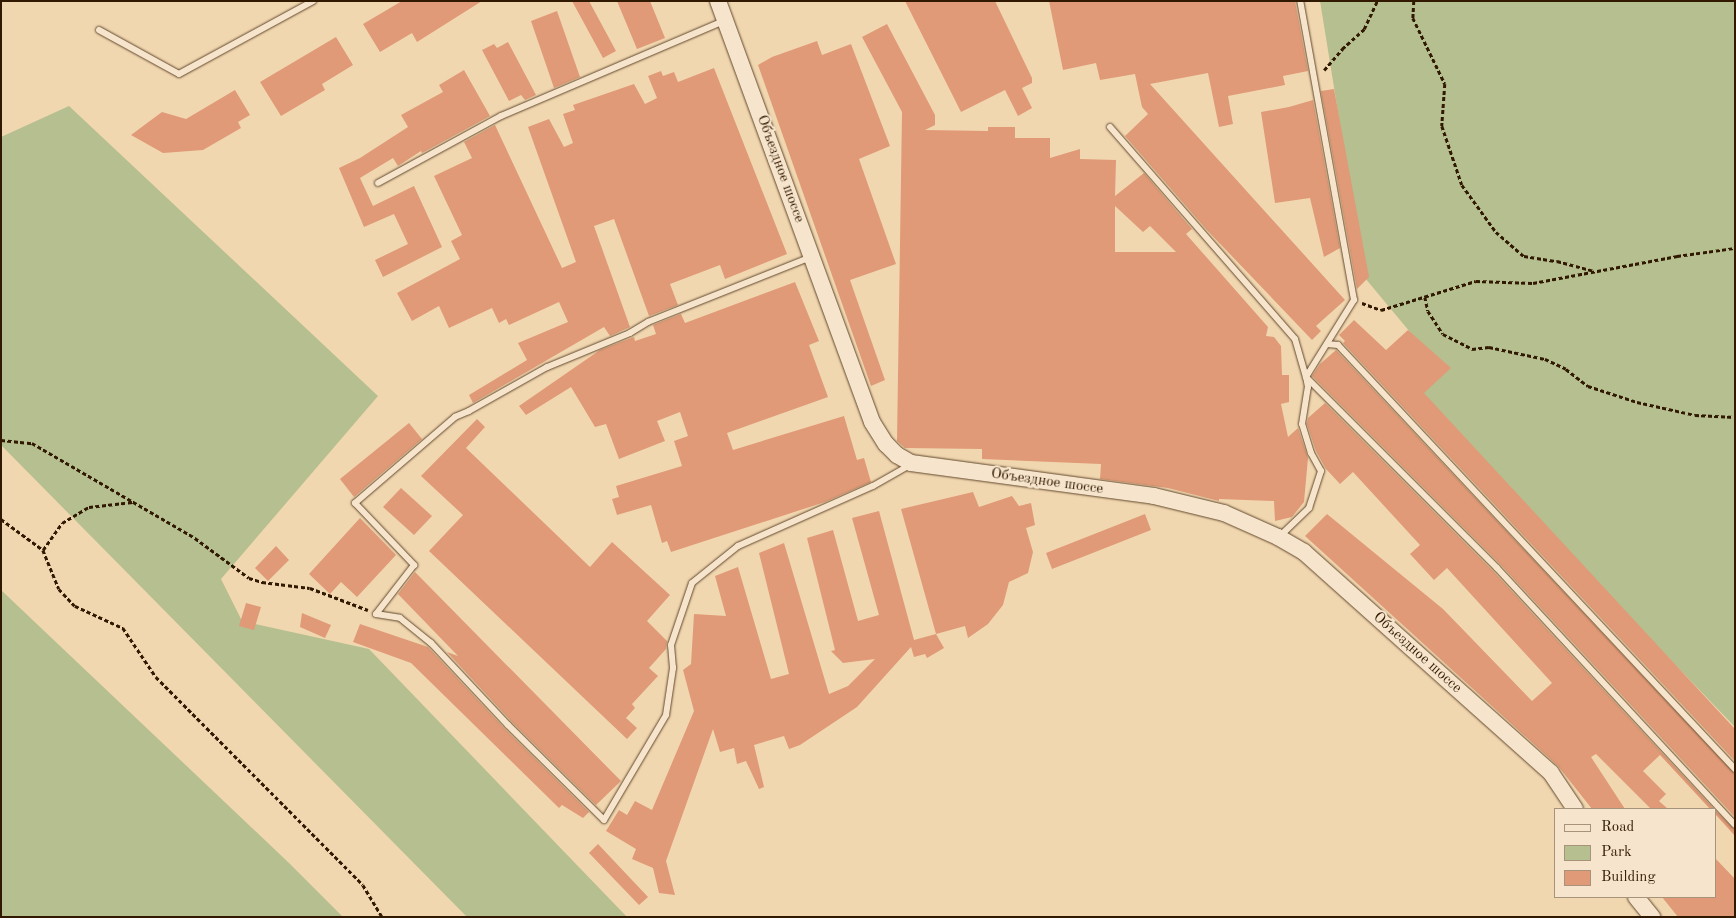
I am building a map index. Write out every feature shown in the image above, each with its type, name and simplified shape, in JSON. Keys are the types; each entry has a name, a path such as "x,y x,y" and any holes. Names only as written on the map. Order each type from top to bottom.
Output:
{"street":[{"name":"Объездное шоссе","path":"718,1 872,422 886,444 897,455 913,463 1154,496 1224,514 1278,537 1304,552 1551,773 1574,808"},
{"path":"1637,898 1652,917"}],"lane":[{"path":"99,30 179,74 313,1"},
{"path":"1300,1 1354,300 1306,377"},
{"path":"378,183 501,116 726,21"},
{"path":"1110,127 1295,339 1308,387 1302,424 1311,453 1321,470 1309,508 1278,537"},
{"path":"812,256 648,322 630,332 547,366 470,411 455,417 354,503 414,566 376,614 400,618 432,643 508,724 604,820 666,715 673,668 671,645 692,583 738,546 873,486 913,463"},
{"path":"1327,344 1338,345 1735,769"},
{"path":"1306,377 1497,568 1735,825"}],"path":[{"path":"1314,82 1342,49 1364,29 1377,1"},
{"path":"1414,1 1413,18 1445,84 1442,126 1462,185 1496,232 1524,256 1557,261 1596,271"},
{"path":"1354,300 1381,310 1476,281 1533,283 1735,248"},
{"path":"1425,297 1428,311 1443,334 1472,349 1489,347 1545,359 1566,369 1588,386 1637,402 1695,415 1735,417"},
{"path":"1,440 32,443 195,538 249,578 262,582 310,588 376,614"},
{"path":"43,550 62,523 90,507 132,502"},
{"path":"1,519 43,550 59,589 75,606 123,628 156,677 364,885 382,917"}],"green space":[{"path":"1320,1 1735,1 1735,727 1425,404 1420,344 1365,278"},
{"path":"69,106 378,396 221,579 242,621 369,649 627,917 467,917 1,445 1,137"},
{"path":"1,590 289,863 343,917 1,917"}],"building":[{"path":"402,1 482,1 417,42 412,33 380,52 363,24"},
{"path":"572,1 589,1 616,51 603,58"},
{"path":"617,1 650,1 665,38 637,49"},
{"path":"905,1 995,1 1032,78 1032,83 1022,88 1032,108 1018,116 1005,90 961,112"},
{"path":"1049,1 1295,1 1308,71 1283,76 1285,85 1228,96 1233,124 1219,127 1208,73 1150,84 1345,300 1316,326 1321,331 1312,340 1206,229 1125,136 1148,114 1142,107 1135,74 1100,80 1096,63 1063,70"},
{"path":"557,11 580,77 554,88 531,21"},
{"path":"887,24 935,115 935,125 925,130 988,131 988,127 1015,127 1015,138 1050,138 1050,158 1080,149 1080,159 1116,160 1115,196 1144,173 1192,229 1186,234 1268,327 1266,336 1274,337 1281,346 1282,375 1289,375 1289,402 1281,404 1288,437 1298,428 1308,458 1304,502 1292,517 1275,521 1274,501 1219,499 1219,501 1168,488 1100,479 1101,464 982,459 982,449 905,448 897,441 902,112 862,37","holes":["1115,206 1143,232 1150,226 1176,252 1115,252"]},
{"path":"336,37 353,65 322,84 325,90 281,116 260,82"},
{"path":"817,41 822,55 851,44 890,146 859,159 896,264 850,280 885,380 871,386 758,65 772,57"},
{"path":"508,42 536,95 525,100 521,95 509,101 482,50 494,44 497,48"},
{"path":"714,68 787,254 725,279 720,265 670,284 678,305 649,316 614,219 594,226 630,327 610,336 604,327 473,403 469,395 527,360 518,343 568,322 559,302 509,325 506,319 499,323 492,308 449,328 439,306 412,321 397,293 460,259 451,241 462,235 434,176 472,158 464,142 495,125 562,268 576,262 528,127 549,119 564,147 573,143 563,114 575,110 573,105 634,84 645,104 657,98 648,76 661,71 663,76 674,72 678,82"},
{"path":"464,70 490,116 422,153 421,151 398,166 393,158 360,178 373,206 414,186 442,247 383,277 375,260 408,244 394,214 364,227 339,168 360,158 408,127 401,115 443,92 439,85"},
{"path":"1334,89 1369,277 1357,289 1321,91"},
{"path":"235,90 250,115 238,122 241,128 203,150 163,153 131,135 162,112 186,119"},
{"path":"1313,100 1340,248 1324,257 1310,198 1275,203 1261,112"},
{"path":"795,282 819,341 809,345 828,397 727,433 733,450 844,416 857,460 864,458 871,482 825,502 671,552 667,541 662,543 651,505 617,515 612,499 619,497 616,486 682,466 674,441 688,436 680,412 657,421 665,441 619,459 606,424 595,427 571,387 526,415 519,406 600,350 634,337 635,341 656,334 653,325 681,314 685,323"},
{"path":"1354,320 1386,350 1408,330 1451,368 1424,393 1735,729 1735,761 1343,343 1345,341 1339,335"},
{"path":"1336,350 1735,774 1735,817 1501,565 1312,376 1320,364"},
{"path":"1325,403 1493,571 1713,808 1709,808 1660,755 1643,771 1666,794 1659,801 1667,808 1650,808 1596,754 1591,757 1624,808 1591,808 1558,766 1305,536 1327,514 1443,609 1532,701 1552,683 1447,568 1434,580 1410,554 1420,545 1353,472 1340,484 1326,469 1316,451 1307,424 1308,418"},
{"path":"477,419 485,427 466,448 590,567 612,542 670,595 647,621 667,641 666,649 649,668 658,676 632,704 635,708 626,718 637,728 627,739 429,551 463,515 421,476"},
{"path":"409,423 422,439 354,497 340,479"},
{"path":"401,488 432,516 414,535 383,507"},
{"path":"973,492 979,507 1012,496 1019,506 1031,503 1035,525 1026,528 1033,552 1028,573 1009,582 1003,605 988,624 968,638 965,626 936,634 901,509"},
{"path":"879,511 914,640 936,634 944,648 927,658 925,654 914,657 911,647 857,707 800,745 789,749 784,736 754,745 764,787 759,789 746,761 737,764 734,748 720,752 713,729 666,861 675,895 659,893 653,868 632,859 636,849 606,831 619,810 627,815 635,801 652,810 694,711 683,670 691,664 694,614 726,616 715,576 738,567 771,679 789,674 759,553 784,543 829,694 848,686 875,659 843,663 831,651 835,650 807,538 833,530 858,621 879,615 852,518"},
{"path":"1145,514 1151,530 1052,569 1046,553"},
{"path":"360,518 396,555 357,597 341,582 330,594 309,574"},
{"path":"276,546 289,560 268,581 255,568"},
{"path":"415,572 621,781 596,805 512,722 447,652 458,656 398,594"},
{"path":"246,603 261,607 254,630 239,626"},
{"path":"302,613 331,625 325,638 300,627"},
{"path":"360,624 428,647 504,728 589,812 583,818 562,805 559,808 411,663 353,642"},
{"path":"1716,811 1735,830 1735,836 1716,815"},
{"path":"598,844 648,897 639,905 589,853"},
{"path":"1716,859 1735,879 1735,917 1678,917 1663,898 1716,898"}]}
